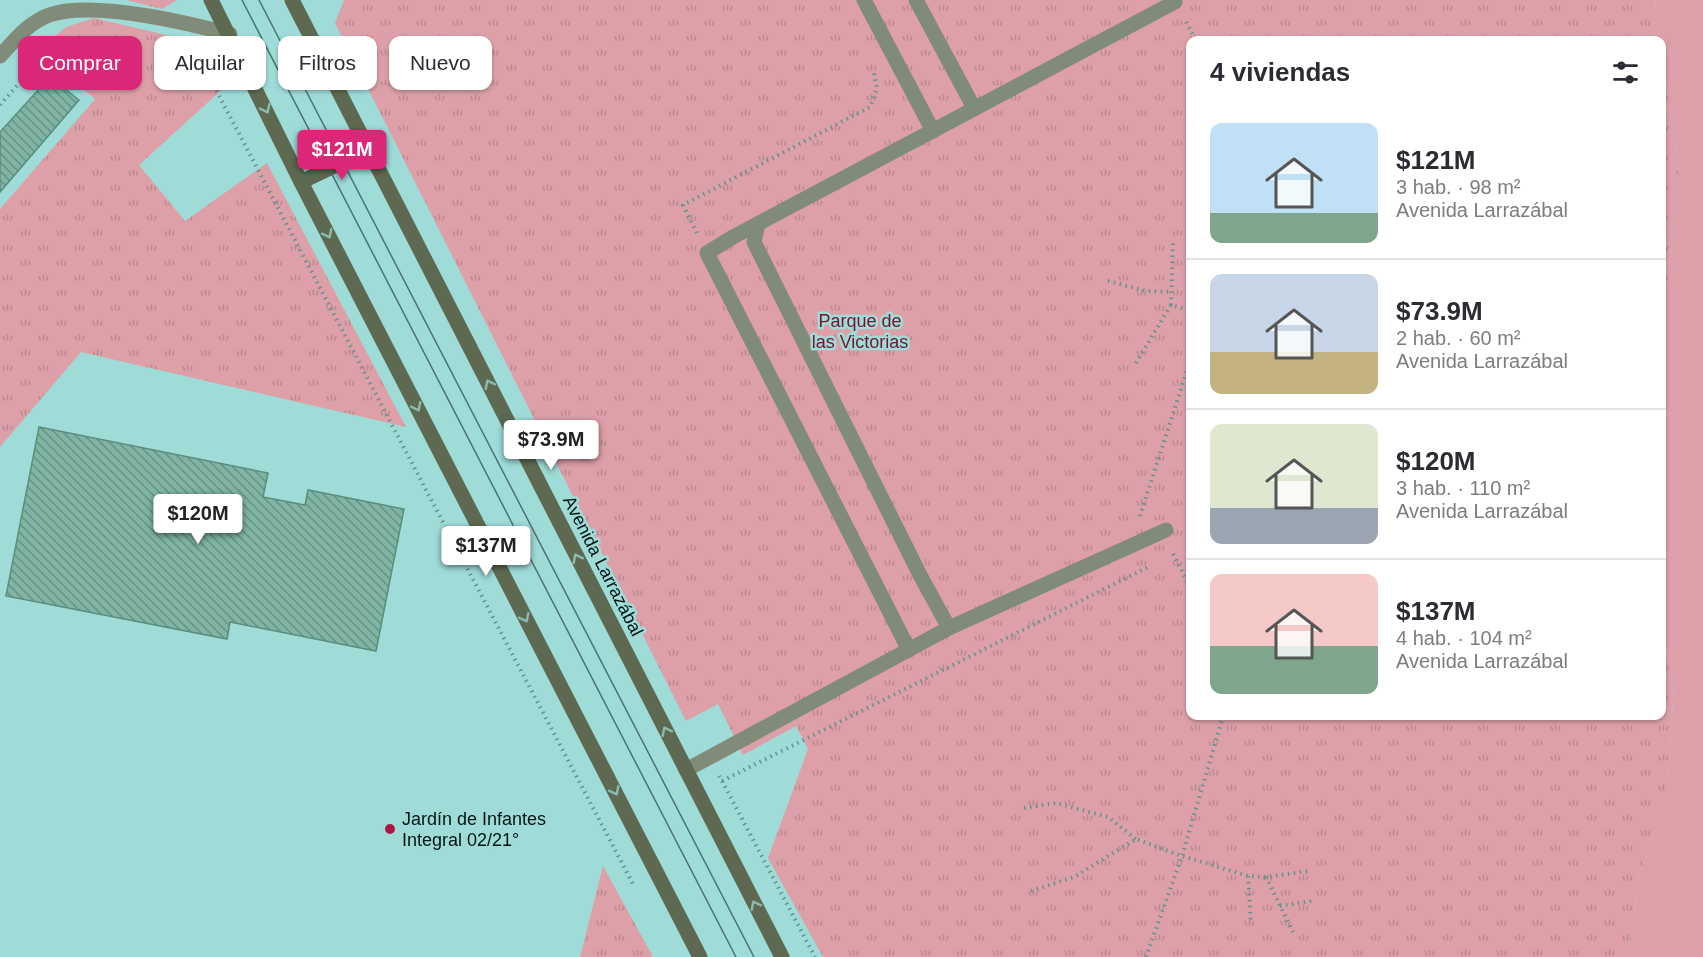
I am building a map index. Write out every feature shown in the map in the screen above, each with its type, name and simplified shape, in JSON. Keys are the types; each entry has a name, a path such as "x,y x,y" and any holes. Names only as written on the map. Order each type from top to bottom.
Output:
{"main road":[{"path":"212,0 301,182 700,957"},
{"name":"Avenida Larrazábal","path":"292,0 782,957"},
{"path":"301,182 369,148"}],"street":[{"path":"864,0 933,131"},
{"path":"916,0 974,108"},
{"path":"909,650 707,253 1175,2"},
{"path":"0,56 26,28 49,15 70,9 117,11 180,21 230,34"},
{"path":"758,224 754,242 920,575 949,628"},
{"path":"686,770 949,628 1166,530"}],"path":[{"path":"180,21 638,894"},
{"path":"707,253 683,205 870,107 877,88 874,69"},
{"path":"0,105 18,85"},
{"path":"1136,363 1171,305 1173,240"},
{"path":"1108,281 1146,291 1172,292"},
{"path":"1171,305 1186,310"},
{"path":"1130,548 1186,374"},
{"path":"1166,530 1179,551 1173,554 1186,580"},
{"path":"722,781 1152,565"},
{"path":"1146,957 1182,856 1222,720"},
{"path":"710,756 815,957"},
{"path":"1024,808 1056,803 1108,818 1136,839 1248,876 1266,877 1310,871"},
{"path":"1031,891 1074,877 1136,839"},
{"path":"1248,876 1251,924"},
{"path":"1266,877 1293,932"},
{"path":"1280,906 1312,901"}],"green space":[{"path":"126,0 177,0 162,9"},
{"name":"Parque de las Victorias","path":"344,0 1655,0 1659,36 1186,36 1186,720 1666,720 1666,650 1674,684 1668,784 1638,881 1629,957 823,957 768,858 808,749 796,726 743,755 718,704 686,721 369,90 377,90 377,36 342,36 335,23"},
{"path":"1655,0 1703,0 1703,957 1629,957 1638,881 1668,784 1674,684 1666,650 1666,286 1679,166 1666,84 1666,36 1659,36"},
{"path":"94,18 171,36 154,36 154,90 222,90 139,165 185,221 267,163 406,427 81,352 0,447 0,209 95,99 85,90 142,90 142,36 55,36 66,27"},
{"path":"1666,84 1679,166 1666,286"},
{"path":"603,866 653,957 580,957"}],"building":[{"path":"38,90 66,90 79,100 0,192 0,132"},
{"path":"39,427 268,473 263,497 305,505 308,490 404,509 376,651 230,622 227,639 6,596"}],"tram line":[{"path":"242,0 736,957"},
{"path":"259,0 754,957"}],"place":[{"name":"Jardín de Infantes Integral 02/21°","path":"390,829"}]}
